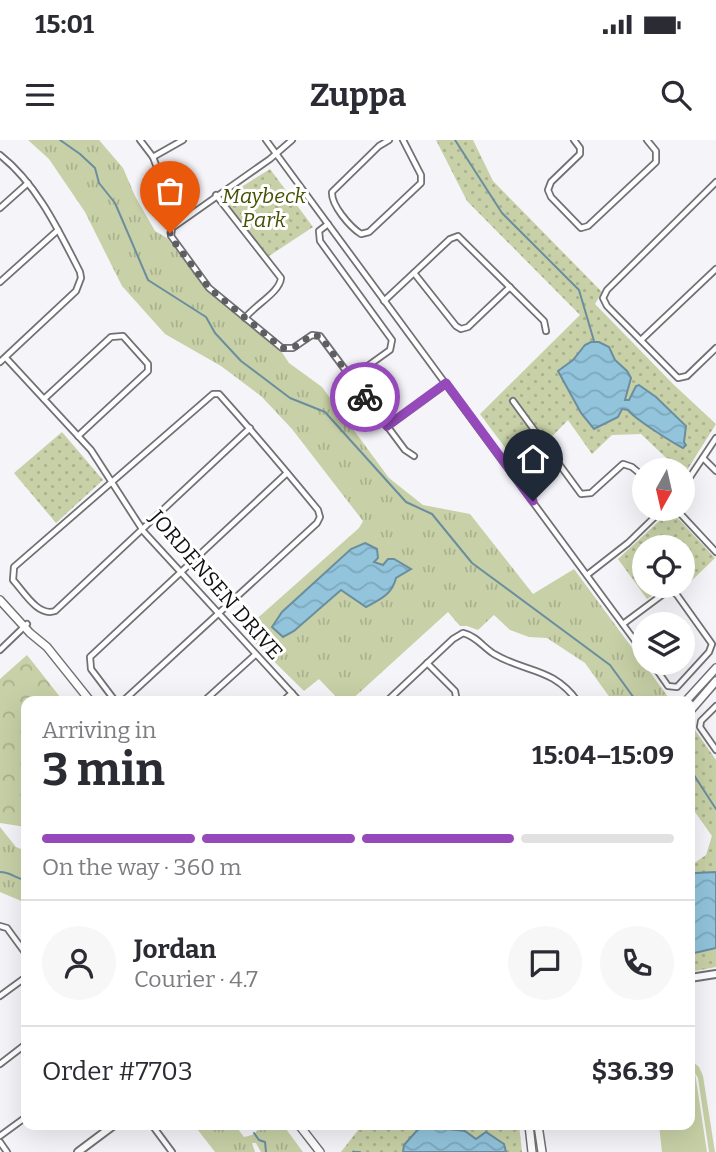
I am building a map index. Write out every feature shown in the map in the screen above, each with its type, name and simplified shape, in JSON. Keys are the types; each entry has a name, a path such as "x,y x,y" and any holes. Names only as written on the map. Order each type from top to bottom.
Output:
{"main road":[{"path":"0,600 40,640 86,696"},
{"path":"690,696 716,667"},
{"path":"695,704 716,681"},
{"path":"303,1130 320,1152"},
{"path":"529,1130 532,1152"},
{"path":"539,1130 541,1152"}],"street":[{"path":"140,140 153,157 165,190 185,218"},
{"path":"153,157 183,140"},
{"path":"266,140 632,636"},
{"path":"292,140 172,228 172,239 209,288 286,349 293,348 312,335 320,336 405,450 414,456"},
{"path":"389,140 379,146 332,192 332,200 360,234 369,232 421,183 421,175 403,140"},
{"path":"575,140 580,154 551,183 548,190 551,197 582,228 588,226 656,162 656,151 647,140"},
{"path":"0,155 13,165 28,183 58,230 80,272 76,291 0,362"},
{"path":"0,208 28,183"},
{"path":"716,183 603,298 607,306 678,378 687,376 716,348"},
{"path":"216,195 281,278 278,288 246,318"},
{"path":"328,224 319,231 320,241 393,340 390,350 352,379"},
{"path":"0,282 58,230"},
{"path":"384,301 450,239 458,236 544,321 546,331"},
{"path":"641,340 716,269"},
{"path":"414,273 461,329 468,327 510,287"},
{"path":"44,399 111,337 123,336 148,364 148,372 78,436"},
{"name":"JORDENSEN DRIVE","path":"6,358 92,450 142,530 295,696"},
{"path":"387,426 446,383"},
{"path":"129,696 320,520 318,510 250,428 219,394 212,394 14,567 13,580 41,611 52,613 250,428"},
{"path":"513,401 581,494 591,493 623,464 632,467"},
{"path":"695,470 716,438"},
{"path":"703,458 716,471"},
{"path":"111,696 91,669 90,657 287,473"},
{"path":"587,575 650,522"},
{"path":"688,522 716,552"},
{"path":"639,612 666,592 672,591 690,612"},
{"path":"623,624 632,617"},
{"path":"695,619 711,641 712,647 695,668"},
{"path":"0,650 25,626"},
{"path":"392,696 453,639 463,633 472,635 497,655 561,682 573,696"},
{"path":"210,696 255,655"},
{"path":"428,663 455,691 456,696"},
{"path":"660,675 668,686 673,688 681,685 689,675"},
{"path":"289,696 292,693"},
{"path":"716,706 701,721 701,729 716,750"},
{"path":"0,926 7,928 21,947"},
{"path":"695,977 716,974"},
{"path":"0,996 21,981"},
{"path":"0,1064 21,1048"},
{"path":"0,1136 21,1120"},
{"path":"78,1152 107,1130"},
{"path":"156,1130 172,1152"},
{"path":"0,1142 7,1152"}],"green space":[{"path":"28,140 99,140 123,168 155,231 167,238 208,291 281,351 289,363 322,387 389,478 423,505 470,514 533,594 574,569 632,648 632,675 652,675 668,696 609,696 585,663 547,638 529,637 510,630 494,615 478,630 460,626 448,612 356,696 335,696 319,679 304,691 243,631 359,528 363,521 292,429 261,396 221,366 165,334 122,286 85,212 49,159"},
{"path":"436,140 473,140 493,181 602,292 595,304 716,424 695,458 666,458 641,434 612,435 592,454 568,420 522,467 518,465 480,414 580,315 467,201"},
{"name":"Maybeck Park","path":"270,169 313,227 269,256 242,225 224,198"},
{"path":"62,432 103,480 56,523 14,473"},
{"path":"658,522 681,522 694,535 644,535"},
{"path":"695,537 715,558 695,577"},
{"path":"632,546 632,578 618,559"},
{"path":"27,655 59,696 21,696 21,826 0,823 0,679"},
{"path":"695,730 716,760 716,967 695,971 695,863 706,855 712,836 695,812"},
{"path":"0,827 16,847 21,849 21,901 0,892"},
{"path":"695,1063 703,1076 715,1152 709,1152"},
{"path":"695,1073 707,1152 662,1152 660,1130 695,1130"},
{"path":"198,1130 239,1130 244,1137 258,1130 287,1130 303,1152 261,1152 256,1143 252,1143 255,1152 215,1152"},
{"path":"358,1130 520,1130 522,1152 341,1152"}],"water":[{"path":"591,342 599,342 609,347 615,360 627,371 631,378 625,400 629,400 639,385 656,397 686,426 686,445 683,448 628,410 622,409 618,417 594,429 581,413 558,371"},
{"path":"365,543 377,549 378,558 374,562 383,565 388,559 394,559 411,569 396,578 384,596 366,607 341,590 294,631 283,637 272,627 282,612 351,549"},
{"path":"716,872 716,948 695,953 695,873"},
{"path":"417,1130 465,1131 476,1139 486,1132 504,1144 506,1152 403,1152 404,1145"}],"waterway":[{"path":"60,140 95,168 99,183 115,203 148,280 206,317 215,333 241,361 290,398 325,412 406,502 432,514 472,563 610,665 633,696"},
{"path":"455,140 502,213 579,290 594,341"},
{"path":"695,777 716,809"},
{"path":"0,872 21,879"},
{"path":"254,1133 259,1140 265,1142 266,1152"},
{"path":"353,1152 360,1152"}],"way so far":[{"path":"170,233 209,288 282,348 293,348 315,334 320,336 365,397"}],"route":[{"path":"365,397 387,426 446,383 533,501"}]}
